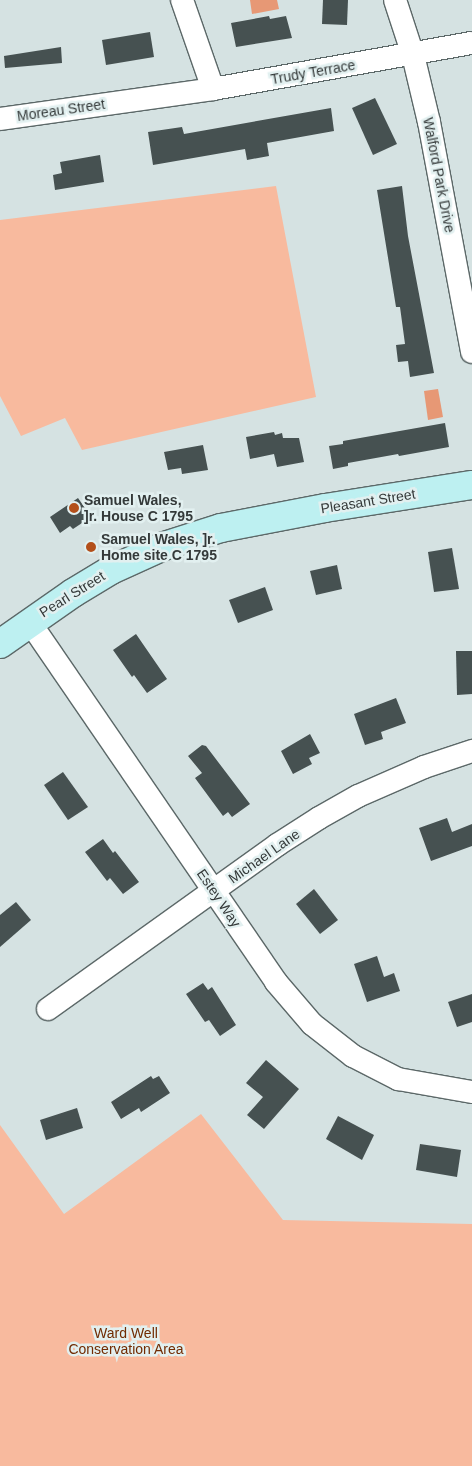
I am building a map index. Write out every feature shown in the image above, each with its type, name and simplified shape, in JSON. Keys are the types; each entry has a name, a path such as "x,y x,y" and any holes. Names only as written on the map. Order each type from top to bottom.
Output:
{"main road":[{"name":"Pleasant Street","path":"264,520 325,508 472,485"},
{"name":"Pearl Street","path":"0,644 29,621 111,570 164,546 221,528 264,520"}],"street":[{"path":"182,0 213,89"},
{"name":"Walford Park Drive","path":"395,0 413,55 429,122 472,352"},
{"name":"Trudy Terrace","path":"122,102 213,89 413,55 472,42"},
{"name":"Moreau Street","path":"0,119 122,102"},
{"name":"Estey Way","path":"29,621 276,982 319,1029 353,1056 398,1079 472,1092"},
{"name":"Michael Lane","path":"48,1008 277,845 358,796 424,767 472,751"}],"green space":[{"path":"276,186 316,397 82,450 65,418 21,436 0,396 0,220"},
{"name":"Ward Well Conservation Area","path":"201,1114 283,1220 472,1224 472,1466 0,1466 0,1125 64,1214"}],"shaded area":[{"path":"250,0 277,0 279,9 252,14"},
{"path":"438,389 443,417 428,420 424,391"}],"building":[{"path":"323,0 348,0 347,25 322,24"},
{"path":"269,16 270,19 286,16 292,38 236,47 231,23"},
{"path":"150,32 154,57 106,65 102,40"},
{"path":"61,47 62,63 5,68 4,56"},
{"path":"375,98 397,144 373,155 352,108"},
{"path":"331,108 334,131 267,143 269,156 247,160 245,149 153,165 148,132 182,127 184,134"},
{"path":"100,155 104,182 55,190 53,175 62,173 60,162"},
{"path":"402,186 408,236 434,373 410,377 408,361 398,362 396,345 405,344 400,307 396,307 377,190"},
{"path":"445,423 449,447 348,463 348,466 333,469 329,446 343,444 343,441"},
{"path":"274,432 275,435 282,433 283,438 299,438 304,462 277,467 274,454 250,459 246,437"},
{"path":"203,445 208,470 182,474 181,468 168,470 164,452"},
{"name":"Samuel Wales, ]r. House C 1795","path":"78,498 91,517 73,529 70,526 60,533 50,517"},
{"path":"452,548 459,589 434,592 428,552"},
{"path":"337,565 342,589 316,595 310,571"},
{"path":"265,587 273,610 238,623 229,600"},
{"path":"136,634 167,679 147,693 134,675 132,677 113,650"},
{"path":"456,651 472,651 472,694 457,695"},
{"path":"396,698 406,723 381,732 383,739 365,745 354,714"},
{"path":"310,734 320,753 309,758 312,764 293,774 281,751"},
{"path":"202,745 206,746 250,804 232,817 228,812 223,816 195,778 202,773 188,756"},
{"path":"63,772 88,807 68,820 44,785"},
{"path":"447,818 452,832 472,824 472,846 431,861 419,828"},
{"path":"103,839 139,882 123,894 110,878 107,881 85,852"},
{"path":"314,889 338,920 320,934 296,904"},
{"path":"16,902 31,920 0,947 0,915"},
{"path":"377,956 384,977 394,973 400,991 367,1002 354,964"},
{"path":"203,983 208,990 212,987 236,1025 220,1036 209,1020 205,1022 186,994"},
{"path":"472,994 472,1022 457,1027 448,1002"},
{"path":"266,1060 299,1089 264,1129 247,1115 263,1097 246,1083"},
{"path":"151,1076 153,1079 159,1076 170,1093 141,1112 139,1108 121,1119 111,1102"},
{"path":"77,1108 83,1128 46,1140 40,1120"},
{"path":"338,1116 374,1135 362,1160 326,1139"},
{"path":"420,1144 461,1150 457,1177 416,1170"}],"place":[{"name":"Samuel Wales, ]r. House C 1795","path":"74,508"},
{"name":"Samuel Wales, ]r. Home site C 1795","path":"91,547"}]}
